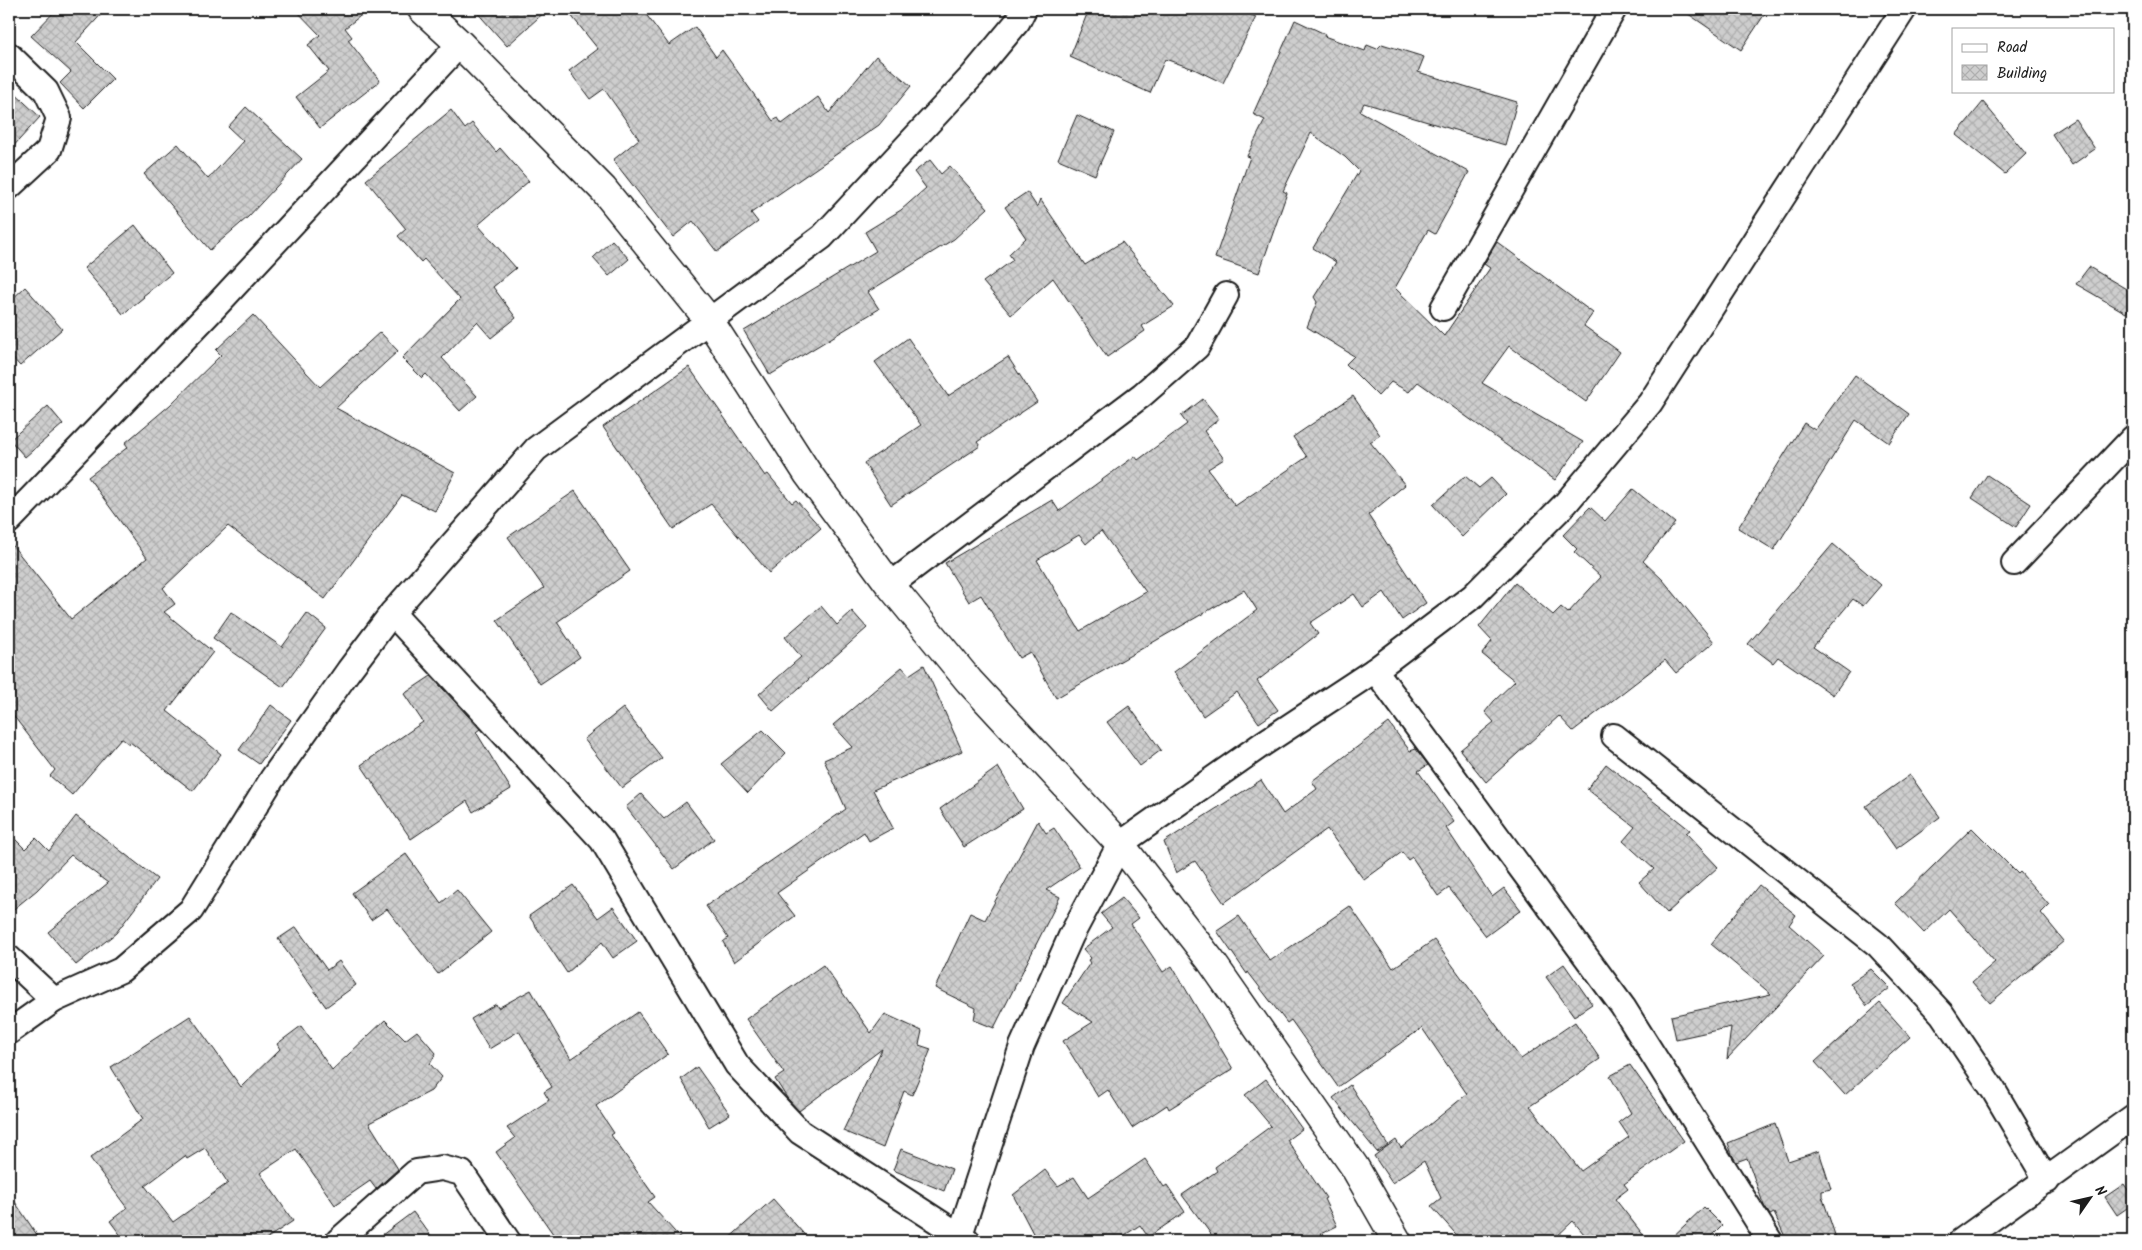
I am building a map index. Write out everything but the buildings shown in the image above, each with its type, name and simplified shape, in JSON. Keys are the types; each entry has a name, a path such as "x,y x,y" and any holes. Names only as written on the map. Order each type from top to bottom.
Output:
{"street":[{"path":"422,9 460,44 603,189 709,320 808,474 890,585 969,681 1120,844 1211,961 1354,1166 1397,1241"},
{"path":"9,1032 54,1000 121,970 191,910 272,779 392,614 536,449 822,237 973,75 1018,21 1024,9"},
{"path":"1443,308 1614,9"},
{"path":"392,614 602,840 737,1065 800,1132 962,1239 1022,1046 1071,936 1120,844 1264,743 1375,670 1473,596 1566,504 1650,403 1904,9"},
{"path":"9,520 214,308 460,44"},
{"path":"9,55 46,91 59,118 49,150 9,187"},
{"path":"890,585 1142,395 1197,346 1226,295"},
{"path":"2014,563 2133,438"},
{"path":"1375,670 1623,1007 1770,1241"},
{"path":"1614,736 1878,945 1942,1014 1994,1091 2047,1181"},
{"path":"9,958 54,1000"},
{"path":"1961,1241 2047,1181 2133,1117"},
{"path":"338,1241 416,1172 442,1168 462,1173 508,1241"}]}
